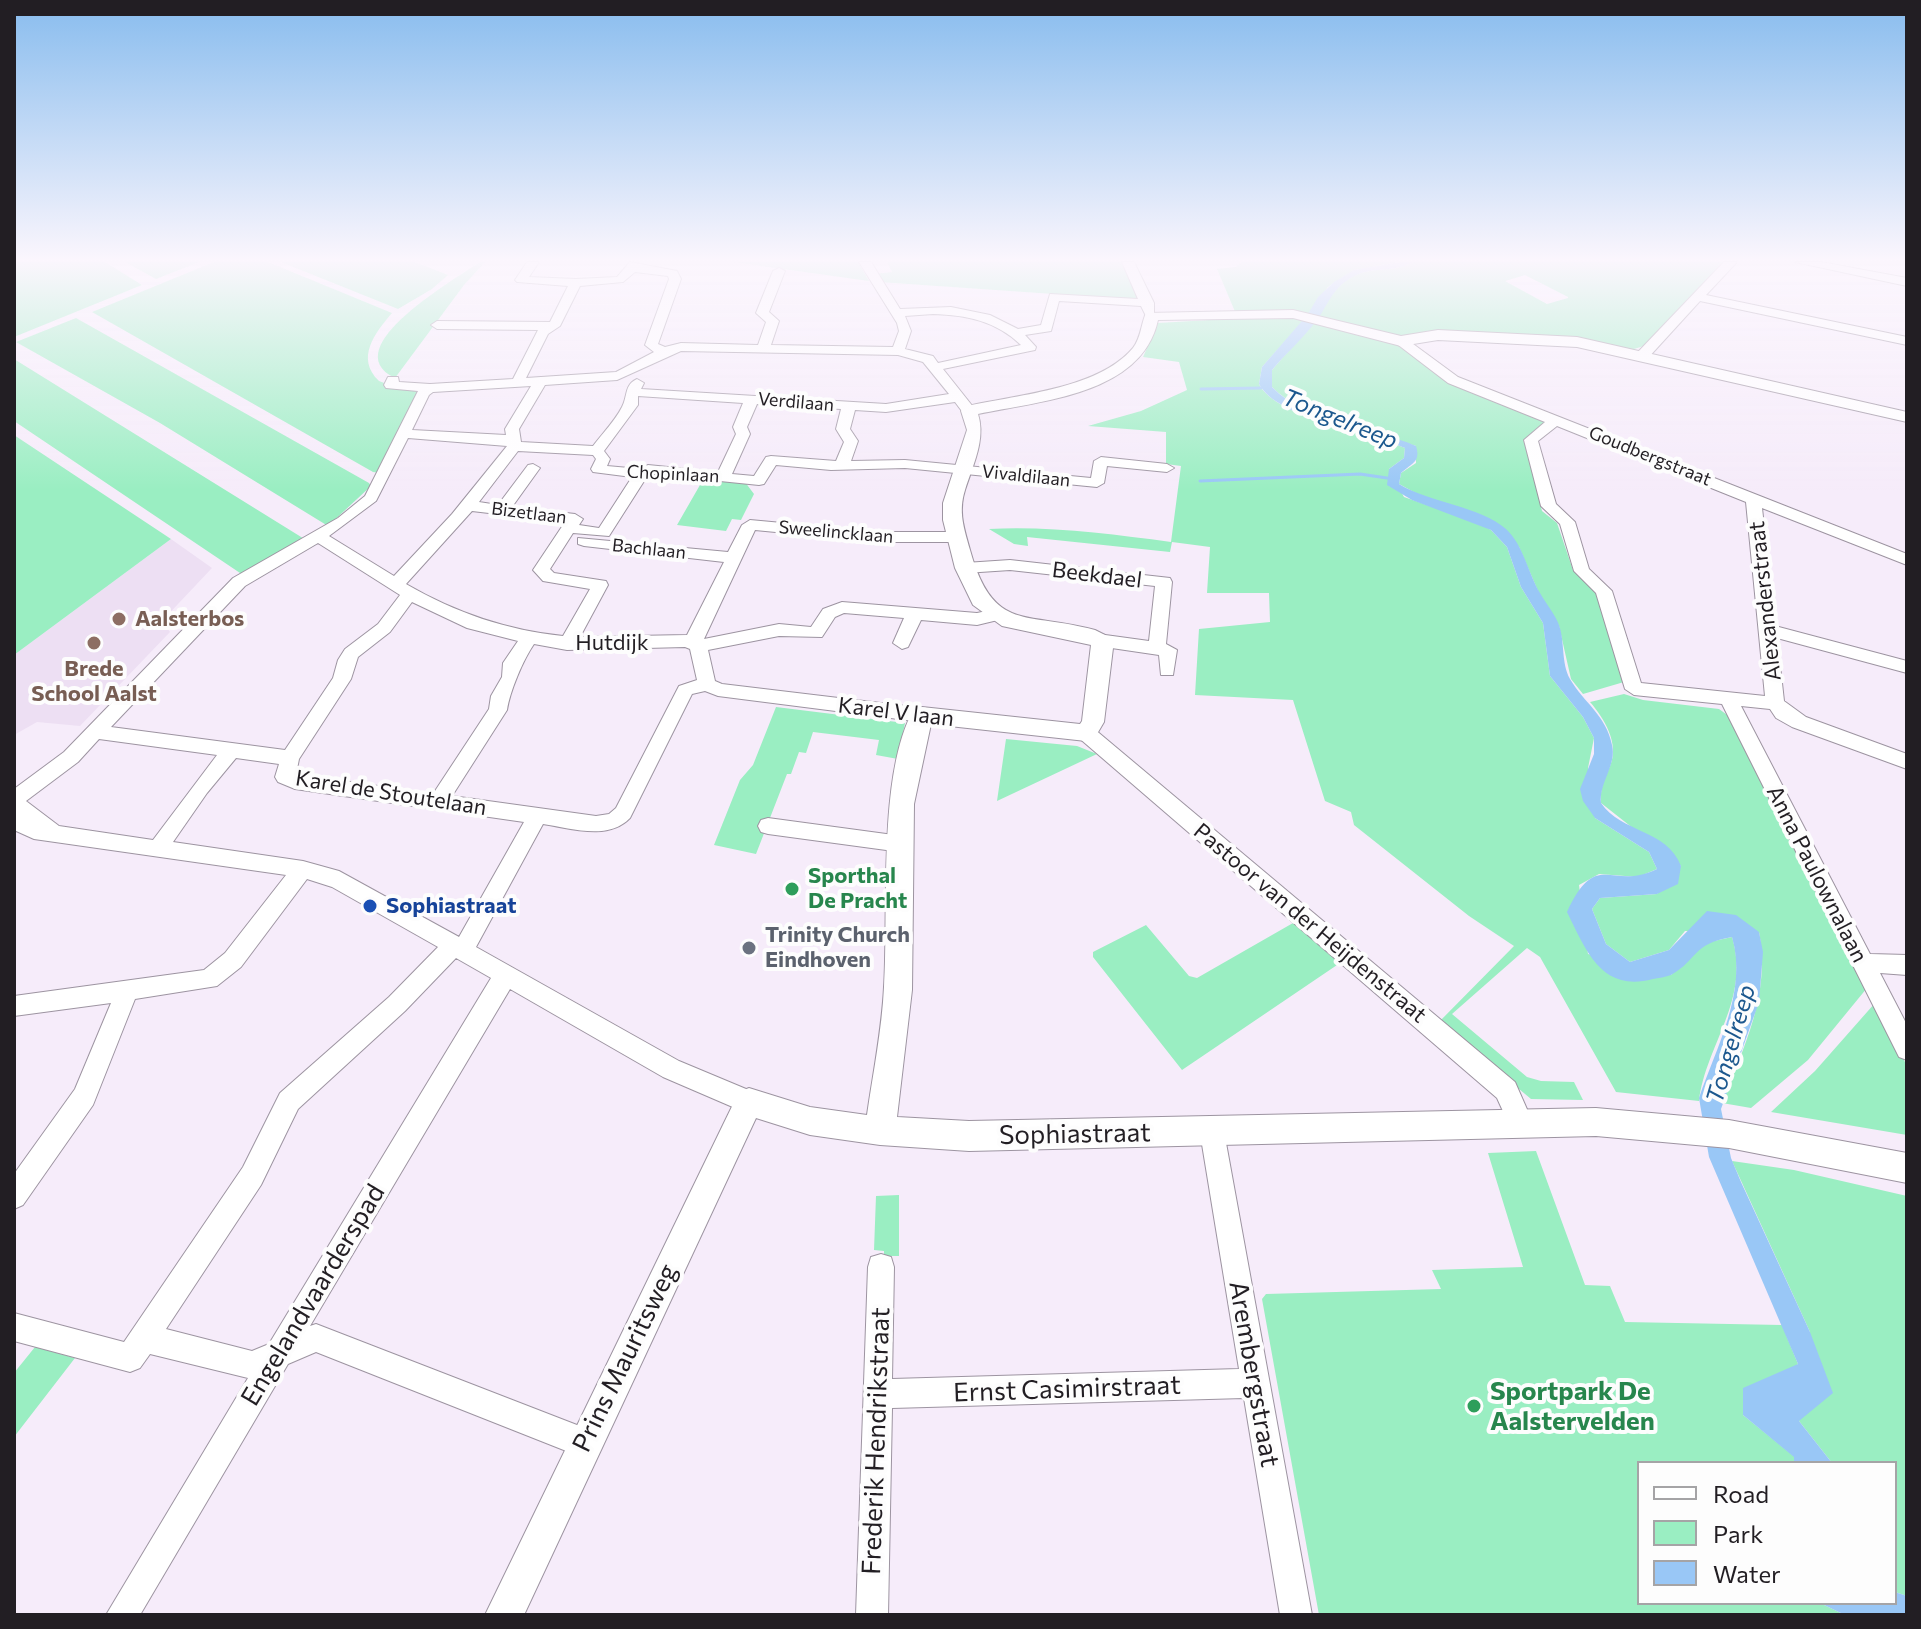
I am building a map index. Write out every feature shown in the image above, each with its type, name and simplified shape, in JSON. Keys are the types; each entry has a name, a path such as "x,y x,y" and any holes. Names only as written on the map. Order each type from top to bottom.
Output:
{"street":[{"path":"518,381 540,338"},
{"path":"654,338 651,345 664,352"},
{"path":"764,346 767,338"},
{"path":"898,351 903,338"},
{"path":"935,367 1030,347 1022,338"},
{"path":"964,404 1063,389 1110,372 1137,353 1145,338"},
{"path":"1390,338 1401,341 1419,338"},
{"path":"1498,338 1577,342 1907,417"},
{"path":"1642,356 1659,338"},
{"name":"Goudbergstraat","path":"1401,341 1448,378 1907,560"},
{"path":"393,380 391,385 430,388 617,376 636,369 664,352 681,347 764,346 918,354 935,367 964,404 975,430 952,503 956,537 965,568 983,605 1009,621 1088,635 1098,640 1157,648"},
{"path":"597,451 631,405 632,392 643,373 636,369"},
{"path":"290,758 342,679 343,666 355,647 383,628 403,600 404,588 471,506 513,443 512,429 541,380"},
{"path":"14,800 71,757 229,591 251,574 358,510 371,498 423,393 430,388"},
{"name":"Verdilaan","path":"632,392 849,407 964,404"},
{"path":"723,477 743,434 740,427 752,399"},
{"path":"842,465 851,441 842,428 849,407"},
{"path":"1557,419 1531,440 1549,506 1567,522 1582,571 1604,591 1634,689 1775,703"},
{"name":"Chopinlaan","path":"403,434 597,451 603,459 598,469 641,474 648,469 759,481 771,460 962,469"},
{"name":"Vivaldilaan","path":"962,469 1097,483 1101,461 1167,468"},
{"path":"502,510 533,468"},
{"path":"567,644 600,585 549,577 541,570 566,534 603,533 641,474"},
{"name":"Alexanderstraat","path":"1753,497 1775,703 1783,713 1799,722 1907,762"},
{"name":"Bizetlaan","path":"471,506 575,519 566,534"},
{"name":"Sweelincklaan","path":"696,644 697,631 750,525 879,537 956,537"},
{"name":"Bachlaan","path":"566,534 735,558"},
{"name":"Hutdijk","path":"318,536 404,588 471,623 567,644 696,644 779,630 816,633 829,613 842,607 977,619 996,615"},
{"name":"Beekdael","path":"965,568 1010,565 1164,582 1157,648 1168,650 1167,671"},
{"path":"902,643 915,613"},
{"path":"1767,630 1907,667"},
{"path":"438,802 498,710 500,696 511,677 512,663 531,636"},
{"path":"1086,733 1093,722 1096,705 1103,648 1098,640"},
{"path":"696,644 707,684"},
{"name":"Karel de Stoutelaan","path":"96,732 290,758 285,777 295,782 596,824 615,821 623,813 685,690 707,684"},
{"name":"Karel V laan","path":"707,684 718,690 1086,733"},
{"name":"Anna Paulownalaan","path":"1728,698 1907,1049"},
{"path":"880,1131 898,990 905,778 922,715"},
{"name":"Pastoor van der Heijdenstraat","path":"1086,733 1506,1090 1521,1123"},
{"path":"159,847 200,788 232,750"},
{"name":"Sophiastraat","path":"14,800 51,831"},
{"path":"136,1348 252,1176 289,1101 459,948 537,816"},
{"name":"Sophiastraat","path":"14,821 34,831 303,869 359,890 671,1069 749,1102 810,1121 880,1131 969,1136 1596,1122 1729,1134 1907,1168"},
{"path":"768,826 901,844"},
{"path":"14,1006 194,983 222,971 303,869"},
{"path":"1861,963 1907,965"},
{"name":"Engelandvaarderspad","path":"122,1615 505,976"},
{"path":"14,1196 84,1097 127,991"},
{"name":"Prins Mauritsweg","path":"504,1615 749,1102"},
{"name":"Arembergstraat","path":"1212,1132 1296,1615"},
{"name":"Frederik Hendrikstraat","path":"872,1615 881,1267"},
{"path":"14,1327 252,1365 316,1338 584,1443"},
{"name":"Ernst Casimirstraat","path":"879,1394 1256,1383"}],"shaded area":[{"name":"Brede School Aalst","path":"171,539 212,568 162,621 170,632 80,726 37,722 14,735 14,655"}],"green space":[{"path":"26,338 112,338 371,486 328,526 160,423 16,342"},
{"path":"138,338 374,338 368,355 369,363 379,381 420,392 381,473 373,472"},
{"path":"385,338 425,338 395,378 380,365 379,349"},
{"path":"1151,338 1288,338 1262,367 1259,384 1269,396 1303,415 1405,448 1404,458 1389,469 1404,497 1476,522 1491,530 1507,547 1521,587 1543,623 1550,676 1583,717 1594,738 1588,768 1595,818 1649,852 1657,869 1638,877 1599,874 1579,885 1588,954 1671,975 1705,943 1732,937 1736,981 1732,1002 1703,1080 1699,1101 1616,1092 1540,957 1527,948 1452,1014 1527,1077 1541,1081 1574,1082 1583,1100 1531,1099 1439,1022 1514,946 1469,916 1354,825 1351,812 1325,801 1293,700 1195,695 1199,629 1270,622 1269,593 1207,593 1210,547 1172,542 1170,552 1027,537 1028,546 1014,544 989,529 1058,530 1171,542 1181,466 1166,464 1166,432 1088,426 1141,411 1187,390 1179,362 1143,357"},
{"path":"1299,338 1375,338 1396,344 1446,381 1545,419 1545,424 1525,440 1542,511 1557,523 1573,570 1595,589 1624,682 1583,694 1571,679 1559,626 1538,591 1519,547 1493,521 1425,498 1399,484 1401,473 1416,463 1416,446 1360,430 1301,407 1272,387 1272,370"},
{"path":"1405,338 1652,338 1644,346 1634,349"},
{"path":"14,359 306,540 243,575 14,421"},
{"path":"14,435 171,539 14,655"},
{"path":"704,478 745,482 754,494 741,520 732,519 726,531 677,525"},
{"path":"1624,694 1643,700 1719,709 1730,717 1867,988 1808,1060 1751,1108 1722,1103 1747,1040 1758,998 1762,955 1759,932 1685,931 1669,950 1630,962 1606,944 1592,909 1600,898 1657,894 1681,866 1601,803 1613,749 1605,723 1590,702"},
{"path":"776,707 905,723 898,759 876,755 879,740 813,732 806,753 799,752 791,774 787,774 756,854 714,845 740,780 753,765"},
{"path":"1006,739 1077,746 1097,754 997,801"},
{"path":"1293,923 1340,963 1182,1070 1093,957 1093,952 1146,925 1189,976 1197,978"},
{"path":"1875,1003 1907,1066 1907,1135 1771,1112 1815,1071"},
{"name":"Sportpark De Aalstervelden","path":"1536,1151 1585,1285 1610,1286 1625,1322 1782,1325 1798,1364 1743,1415 1795,1457 1794,1461 1637,1461 1637,1605 1824,1605 1845,1615 1319,1615 1262,1299 1266,1294 1441,1289 1432,1270 1523,1267 1488,1153"},
{"path":"1732,1161 1794,1170 1907,1196 1907,1596 1897,1593 1897,1461 1830,1461 1799,1421 1810,1332"},
{"path":"899,1195 899,1256 884,1256 884,1251 874,1250 876,1196"},
{"path":"35,1347 75,1358 14,1437 14,1373"}],"water":[{"name":"Tongelreep","path":"1287,338 1301,338 1272,370 1272,387 1286,399 1321,416 1416,446 1416,459 1401,473 1399,484 1495,521 1506,529 1522,551 1542,597 1559,625 1570,679 1600,717 1609,735 1613,752 1601,803 1620,820 1665,845 1681,866 1678,884 1657,894 1600,898 1592,909 1606,944 1630,962 1669,950 1707,911 1736,915 1759,932 1763,952 1759,1002 1721,1109 1731,1158 1810,1332 1833,1393 1799,1421 1830,1461 1794,1461 1794,1457 1743,1415 1743,1388 1798,1364 1709,1157 1699,1098 1733,998 1736,957 1732,937 1702,948 1680,969 1664,977 1635,982 1620,980 1598,965 1567,912 1578,892 1587,881 1597,876 1641,875 1657,869 1649,852 1595,818 1583,801 1580,789 1594,754 1594,738 1583,717 1550,676 1543,623 1521,587 1507,547 1491,530 1412,500 1387,485 1389,469 1404,458 1405,448 1285,407 1259,384 1262,367"},
{"path":"1897,1593 1907,1596 1907,1615 1845,1615 1824,1605 1897,1605"}],"waterway":[{"path":"1201,389 1261,388"},
{"path":"1200,481 1360,474 1387,478"}],"place":[{"name":"Aalsterbos","path":"119,619"},
{"name":"Brede School Aalst","path":"94,643"},
{"name":"Sporthal De Pracht","path":"792,889"},
{"name":"Sophiastraat","path":"370,906"},
{"name":"Trinity Church Eindhoven","path":"749,948"},
{"name":"Sportpark De Aalstervelden","path":"1474,1406"}]}
